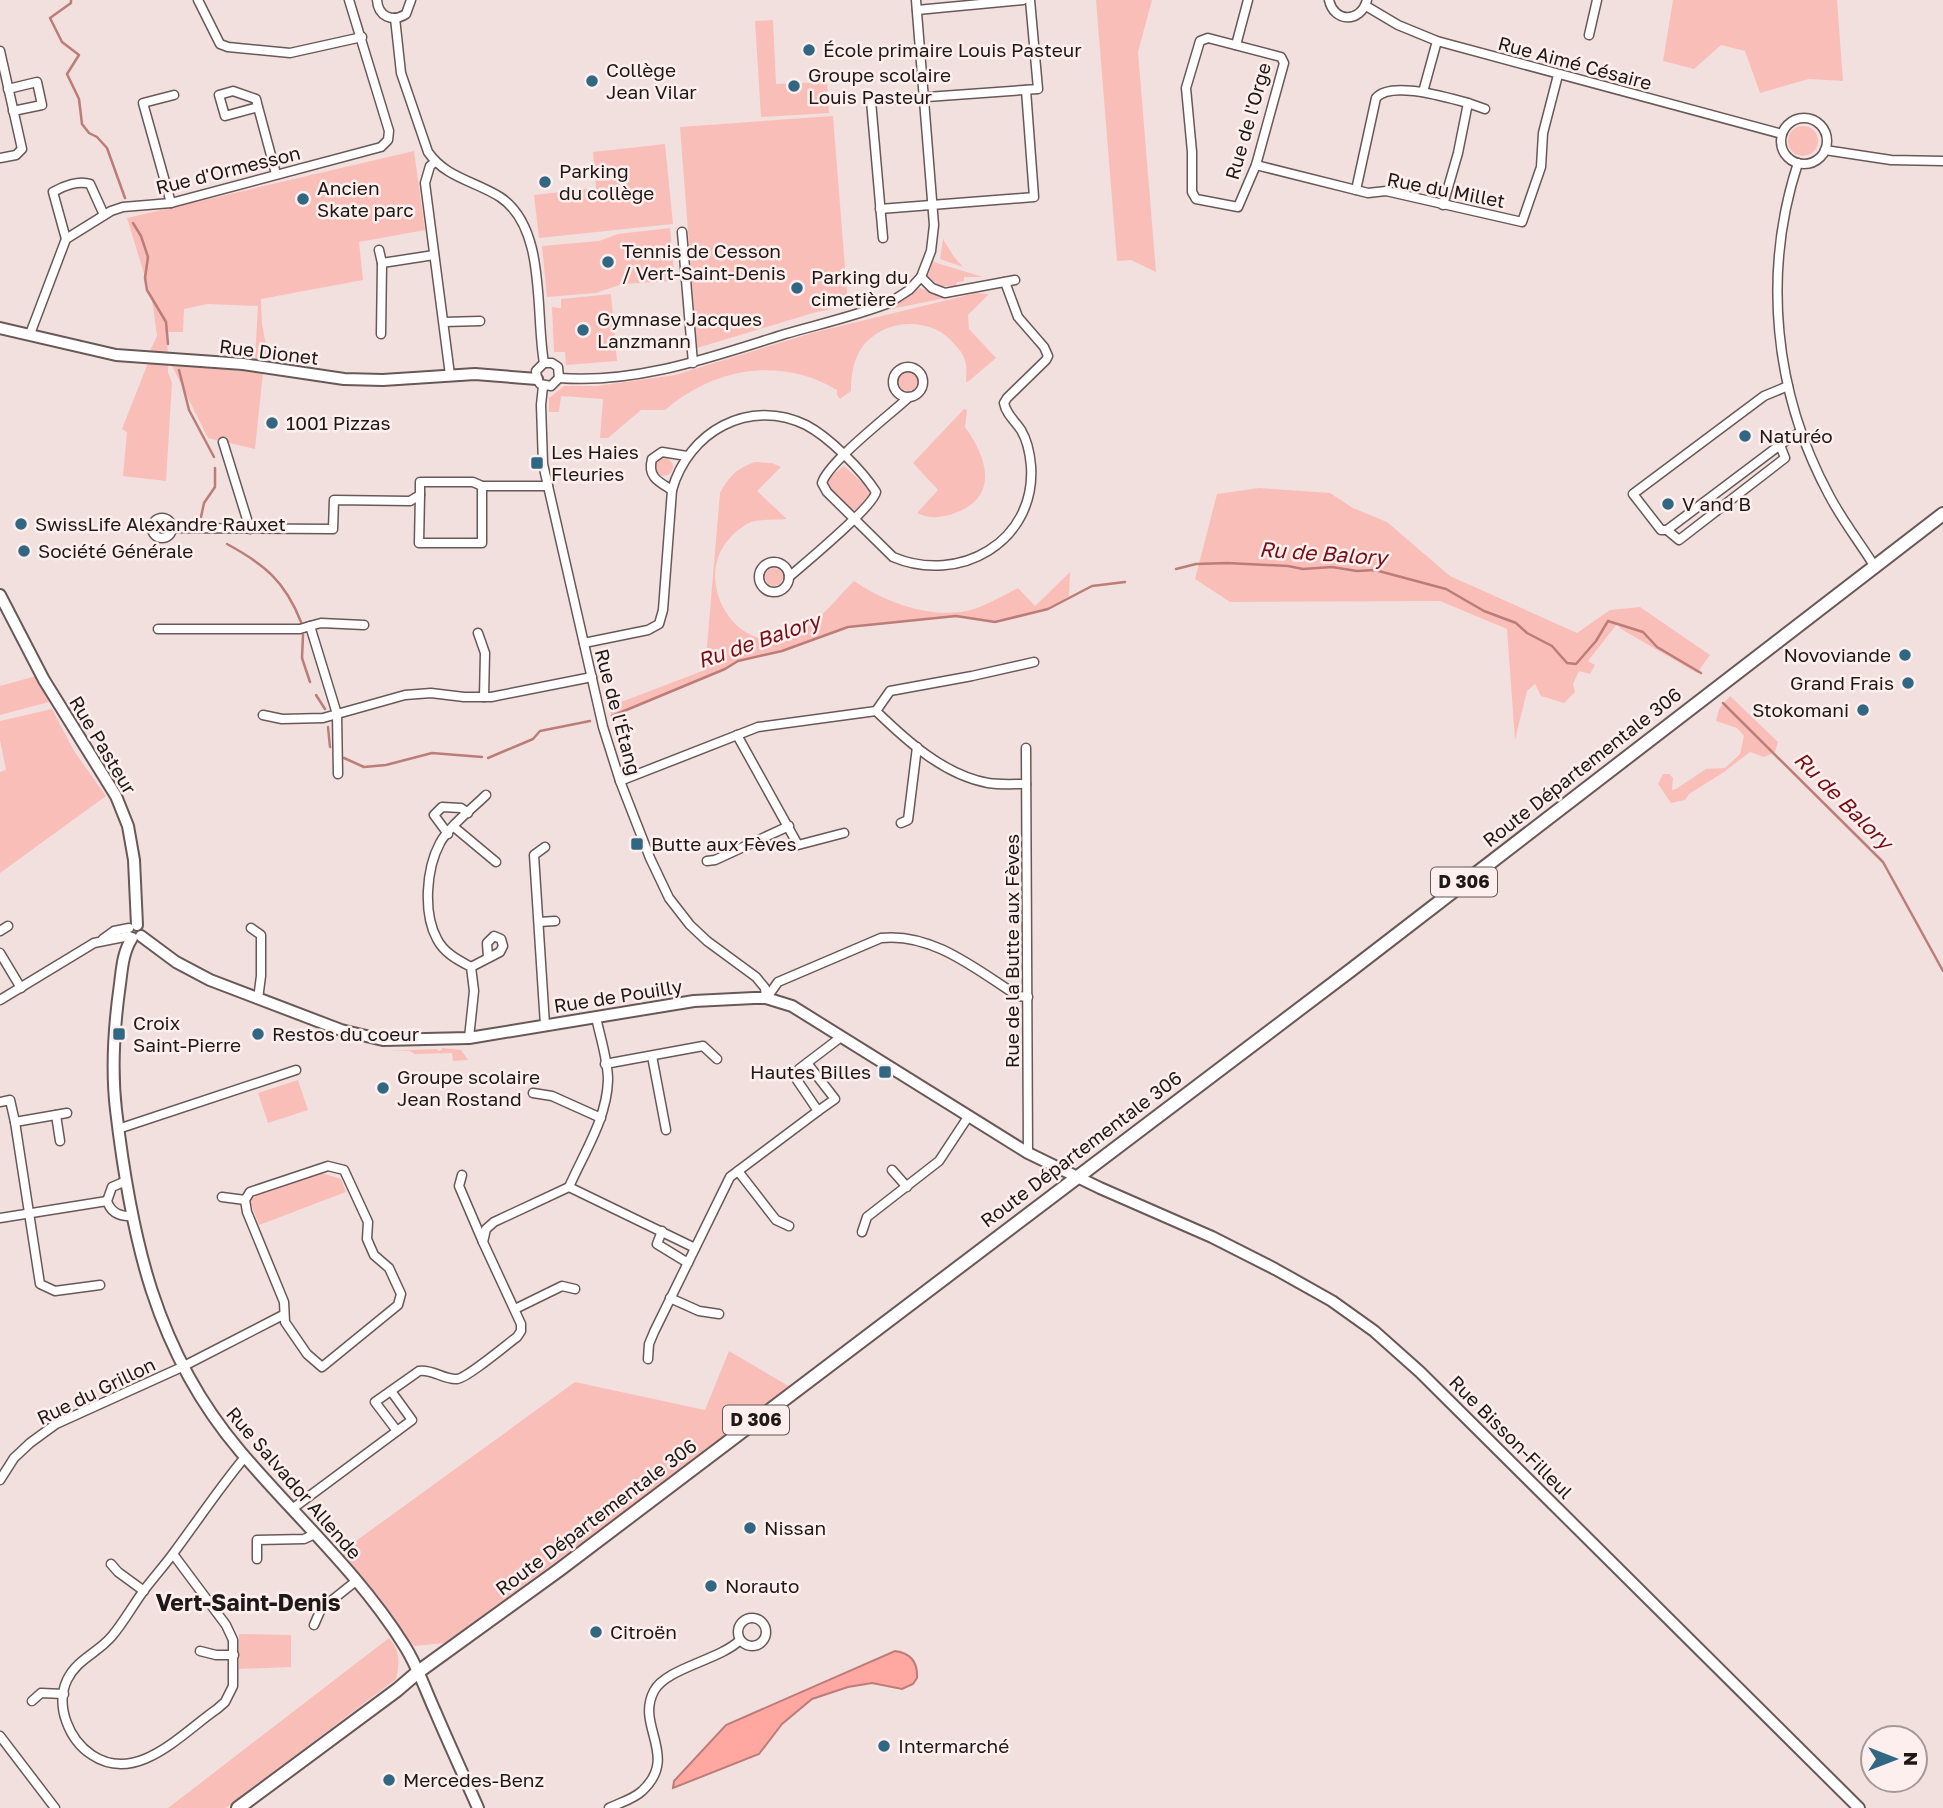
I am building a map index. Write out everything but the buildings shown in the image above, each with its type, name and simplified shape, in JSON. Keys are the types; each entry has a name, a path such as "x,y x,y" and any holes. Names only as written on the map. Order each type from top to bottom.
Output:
{"main road":[{"name":"Route Départementale 306","path":"238,1808 559,1570 1351,970 1943,514"}],"street":[{"path":"198,0 220,44 290,53 362,37 349,0"},
{"path":"377,0 380,11 389,18 406,14 411,0"},
{"path":"544,363 536,371 540,382 551,386 559,378 615,378 655,372 880,307 903,295 921,277 934,238 917,5 1023,0"},
{"path":"883,238 871,101 1038,89 1030,0"},
{"name":"Rue de l'Orge","path":"1236,45 1248,0"},
{"path":"1329,0 1334,12 1345,18 1357,16 1366,3"},
{"path":"1589,35 1597,0"},
{"name":"Rue Aimé Césaire","path":"1366,3 1398,25 1437,41 1782,134"},
{"path":"395,18 398,57 405,88 428,152 435,162 450,174 499,197 523,223 533,250 544,363"},
{"name":"Rue d'Ormesson","path":"66,239 122,207 171,203 381,147 388,140 389,131 362,37"},
{"name":"Rue de l'Orge","path":"1208,38 1236,45 1281,57 1284,63 1256,165 1238,207 1196,199 1192,192 1192,152 1186,89 1200,41 1208,38"},
{"path":"1423,92 1437,41"},
{"path":"0,51 22,149 16,155 0,158"},
{"name":"Rue du Millet","path":"1256,165 1368,193 1386,191 1522,222 1541,167 1543,132 1558,75"},
{"path":"8,89 37,82 42,105 13,111"},
{"path":"880,209 1034,197 1026,90"},
{"path":"258,107 225,116 219,95 233,91 256,99 276,174"},
{"path":"1356,190 1376,98 1387,91 1423,92 1485,109"},
{"path":"171,203 143,103 174,95"},
{"path":"1443,205 1458,153 1468,103"},
{"path":"1805,118 1812,120 1823,129 1827,143 1825,150 1809,164 1798,163 1784,152 1782,134 1791,123 1805,118"},
{"path":"1825,150 1891,160 1943,161"},
{"path":"435,162 430,166 425,183 450,375"},
{"path":"1798,163 1782,238 1776,298 1778,334 1800,432 1829,495 1875,566"},
{"path":"30,334 66,239 53,192 83,182 90,184 104,215"},
{"path":"682,232 693,363"},
{"path":"379,250 382,263 381,334"},
{"path":"382,263 434,255"},
{"path":"921,277 932,288 945,292 1015,280"},
{"path":"909,397 844,455 825,475 822,483 827,492 893,557 933,567 967,562 990,551 1002,541 1022,513 1031,481 1031,464 1023,433 1007,412 1004,403 1048,356 1044,347 1017,317 1005,282"},
{"path":"444,322 480,321"},
{"name":"Rue Dionet","path":"0,328 116,355 243,365 344,379 383,380 450,375 540,382"},
{"path":"544,363 555,365 559,370 559,378"},
{"name":"Rue de l'Étang","path":"540,382 543,456 548,486 603,727 620,781 669,898 690,926 757,977 765,988 766,998"},
{"path":"1788,386 1764,396 1633,494 1661,530 1667,530 1780,444 1800,432"},
{"path":"584,643 648,630 659,624 663,610 672,490 678,471 687,456 709,433 720,426 753,416 767,415 805,425 844,455 876,492 874,498 853,519 789,577"},
{"path":"223,442 250,528"},
{"path":"1667,530 1679,540 1737,496 1785,458 1780,444"},
{"path":"672,490 654,478 650,472 652,459 662,452 687,456"},
{"path":"482,486 482,544 419,543 420,482 548,486"},
{"path":"1731,482 1730,493 1737,496"},
{"path":"172,528 333,529 334,500 410,500 420,495"},
{"name":"Rue Pasteur","path":"0,595 44,680 110,786 128,826 134,860 134,933"},
{"path":"158,629 300,629 321,623 364,625"},
{"path":"310,626 337,714 338,774"},
{"path":"478,633 485,653 484,697"},
{"path":"620,781 758,727 876,711 890,691 1034,662"},
{"path":"263,715 282,719 323,718 421,693 484,697 592,677"},
{"path":"876,711 917,747 948,769 988,783 1026,784"},
{"path":"737,735 798,845 845,833"},
{"path":"901,823 908,820 917,747"},
{"name":"Rue de la Butte aux Fèves","path":"1026,748 1028,1153"},
{"path":"471,967 453,958 438,940 430,910 431,867 440,841 486,795"},
{"path":"468,813 461,808 442,807 434,815 496,862"},
{"path":"707,861 715,860 789,825"},
{"path":"545,847 534,855 545,1025"},
{"path":"539,922 555,921"},
{"path":"251,928 261,935 258,999"},
{"path":"0,1000 114,931 134,933"},
{"name":"Rue de Pouilly","path":"134,933 196,974 341,1030 398,1041 469,1038 673,1003 766,998 792,1006 1028,1153 1077,1176"},
{"name":"Rue Salvador Allende","path":"134,933 124,957 113,1036 113,1079 126,1181 154,1301 182,1367 217,1422 356,1581 404,1645 478,1808"},
{"path":"766,998 778,982 881,938 893,937 928,942 1018,996 1028,997"},
{"path":"0,953 22,988"},
{"path":"471,967 488,957"},
{"path":"469,1038 474,991 471,967"},
{"path":"484,1242 486,1229 494,1222 569,1186 601,1118 608,1079 596,1017"},
{"path":"818,1111 797,1080 799,1069 841,1037"},
{"path":"605,1064 703,1046 717,1059"},
{"path":"652,1056 666,1130"},
{"path":"648,1359 649,1344 730,1177 835,1099 807,1063"},
{"path":"118,1129 296,1070"},
{"path":"533,1093 552,1096 601,1118"},
{"path":"0,1101 10,1100 15,1122 40,1284 55,1291 100,1285"},
{"path":"15,1122 67,1113"},
{"path":"56,1115 60,1141"},
{"path":"862,1232 867,1217 939,1161 968,1117"},
{"path":"328,1166 344,1170 368,1222 367,1239 374,1255 389,1268 401,1294 398,1305 322,1367 307,1354 285,1322 284,1315 284,1302 247,1212 245,1200 250,1192 328,1166"},
{"path":"892,1170 907,1187"},
{"path":"738,1171 776,1220 789,1226"},
{"path":"397,1431 375,1402 419,1371 428,1370 451,1378 464,1377 517,1337 521,1331 522,1324 459,1186 462,1175"},
{"name":"Rue Bisson-Filleul","path":"1077,1176 1212,1237 1275,1269 1332,1301 1374,1331 1430,1381 1859,1808"},
{"path":"126,1181 112,1187 107,1201 108,1206 117,1214 133,1216"},
{"path":"569,1186 695,1248"},
{"path":"222,1197 245,1200"},
{"path":"0,1218 107,1201"},
{"path":"662,1231 657,1244 688,1263"},
{"path":"515,1308 562,1286 575,1289"},
{"path":"670,1298 699,1311 719,1314"},
{"name":"Rue du Grillon","path":"0,1480 15,1458 30,1443 56,1424 182,1367 284,1315"},
{"path":"292,1509 412,1420 391,1391"},
{"path":"173,1554 226,1625 233,1640 233,1686 225,1702 159,1753 120,1764 97,1758 88,1753 69,1730 64,1714 66,1682 74,1667 110,1639 144,1591 245,1457"},
{"path":"257,1559 257,1540 304,1539 315,1534"},
{"path":"111,1564 144,1591"},
{"path":"314,1625 321,1609 356,1581"},
{"path":"608,1808 642,1792 655,1772 659,1748 648,1717 655,1688 667,1677 731,1648 740,1640"},
{"path":"200,1651 216,1655 234,1655"},
{"path":"32,1701 41,1693 64,1694"},
{"path":"0,1736 55,1808"}],"shaded area":[{"path":"1096,0 1152,0 1138,52 1156,272 1131,260 1117,261"},
{"path":"1673,0 1837,0 1843,81 1809,79 1760,93 1745,51 1721,45 1694,69 1663,61"},
{"path":"773,20 776,84 827,82 829,113 761,117 755,21"},
{"path":"833,116 848,305 697,348 680,127"},
{"path":"1803,126 1814,130 1818,141 1814,152 1803,156 1792,152 1788,141 1792,130"},
{"path":"665,144 673,224 539,238 534,195 596,188 593,152"},
{"path":"414,151 425,230 359,242 363,280 261,299 262,324 269,361 255,359 258,306 208,304 184,309 183,332 166,332 168,354 149,353 157,336 152,300 127,218"},
{"name":"Tennis de Cesson / Vert-Saint-Denis","path":"670,228 675,281 622,284 596,293 547,297 542,246 599,241 618,234"},
{"path":"943,239 954,257 963,267 940,259"},
{"path":"933,261 983,277 964,277 964,281 957,282 956,286 940,286 928,276"},
{"path":"920,288 946,298 891,309 916,290"},
{"path":"976,293 989,294 968,315 969,329 996,358 966,382 964,357 948,337 928,326 905,324 882,331 866,342 855,361 851,391 840,399 837,390 815,379 770,370 726,376 705,384 665,410 641,410 608,438 600,438 603,399 561,396 559,412 549,412 549,398 564,386 597,386 675,375 812,333"},
{"name":"Gymnase Jacques Lanzmann","path":"611,294 617,361 566,365 565,352 554,352 552,307 561,308 561,299"},
{"path":"148,363 168,364 172,383 166,481 123,476 127,432 122,429"},
{"path":"171,364 263,373 255,449 208,438"},
{"path":"908,371 915,374 918,381 915,388 908,391 901,388 898,381 901,374"},
{"path":"964,409 967,410 965,427 983,463 984,487 979,497 969,506 955,513 936,517 921,515 917,513 938,490 913,463"},
{"path":"660,458 668,458 673,467 671,474 660,476 655,471 655,463"},
{"path":"755,462 772,463 781,467 757,491 787,519 755,521 740,528 729,539 719,556 715,574 717,593 725,610 737,625 752,635 769,640 798,633 824,612 854,581 896,603 943,613 974,609 1018,588 1035,606 1070,572 1069,596 1048,609 995,622 956,616 848,627 782,651 738,661 725,669 612,716 608,707 705,670 720,493 734,473"},
{"path":"844,466 868,488 870,494 869,499 853,511 832,492 828,483 830,477"},
{"path":"1259,488 1330,493 1353,508 1387,522 1450,576 1577,633 1610,610 1640,607 1710,655 1697,673 1621,629 1617,624 1588,661 1595,665 1590,674 1579,671 1573,684 1575,692 1564,703 1541,696 1535,684 1527,691 1515,740 1507,629 1440,601 1230,602 1195,579 1217,494"},
{"path":"774,568 780,571 783,577 780,583 774,586 768,583 765,577 768,571"},
{"path":"36,676 49,702 0,715 0,686"},
{"path":"1730,696 1778,742 1775,752 1764,757 1750,752 1689,794 1685,800 1671,803 1658,784 1663,774 1669,774 1673,778 1672,790 1676,789 1706,769 1725,768 1740,754 1744,736 1737,728 1716,721 1719,709"},
{"path":"52,709 74,751 106,796 0,873 0,772 6,770 0,740 0,721"},
{"path":"442,1048 461,1050 468,1060 453,1061 452,1053 415,1054 410,1051 388,1051 437,1049 438,1051"},
{"path":"298,1080 308,1110 268,1123 258,1093"},
{"path":"322,1173 341,1179 346,1192 259,1225 251,1204 252,1199 260,1193"},
{"path":"729,1351 792,1388 445,1643 414,1646 338,1554 575,1382 705,1410"},
{"path":"239,1634 291,1635 291,1667 239,1669"},
{"path":"389,1638 398,1657 396,1679 226,1808 168,1808"},
{"path":"895,1651 909,1656 914,1663 917,1678 913,1684 902,1689 872,1683 848,1687 812,1699 782,1724 759,1754 673,1788 674,1781 726,1725"}],"waterway":[{"name":"Ru de Balory","path":"71,0 71,3 50,18 62,42 79,55 67,74 79,99 82,124 107,148 125,198"},
{"name":"Ru de Balory","path":"133,223 148,257 145,278 147,290 166,322 168,344"},
{"name":"Ru de Balory","path":"179,370 189,410 214,457"},
{"name":"Ru de Balory","path":"201,517 204,503 215,487 215,468"},
{"name":"Ru de Balory","path":"227,544 272,575 288,595 301,622"},
{"name":"Ru de Balory","path":"1176,569 1196,564 1227,563 1303,569 1332,567 1357,571 1375,570 1446,589 1484,611 1516,623 1527,633 1552,646 1567,663 1576,664 1596,641 1608,621 1643,632 1657,647 1701,673"},
{"name":"Ru de Balory","path":"612,716 725,669 738,661 782,651 848,627 956,616 995,622 1048,609 1092,586 1125,582"},
{"name":"Ru de Balory","path":"303,635 302,658 310,682"},
{"name":"Ru de Balory","path":"316,695 325,709"},
{"name":"Ru de Balory","path":"1723,703 1883,862 1943,971"},
{"name":"Ru de Balory","path":"488,758 533,739 540,731 590,721"},
{"name":"Ru de Balory","path":"328,727 330,747"},
{"name":"Ru de Balory","path":"344,758 364,767 386,765 432,753 482,757"}],"place":[{"name":"École primaire Louis Pasteur","path":"809,50"},
{"name":"Collège Jean Vilar","path":"592,81"},
{"name":"Groupe scolaire Louis Pasteur","path":"794,86"},
{"name":"Parking du collège","path":"545,182"},
{"name":"Ancien Skate parc","path":"303,199"},
{"name":"Tennis de Cesson / Vert-Saint-Denis","path":"608,262"},
{"name":"Parking du cimetière","path":"797,288"},
{"name":"Gymnase Jacques Lanzmann","path":"583,330"},
{"name":"1001 Pizzas","path":"272,423"},
{"name":"Naturéo","path":"1745,436"},
{"name":"Les Haies Fleuries","path":"537,463"},
{"name":"V and B","path":"1668,504"},
{"name":"SwissLife Alexandre Rauxet","path":"21,524"},
{"name":"Société Générale","path":"24,551"},
{"name":"Novoviande","path":"1905,655"},
{"name":"Grand Frais","path":"1908,683"},
{"name":"Stokomani","path":"1863,710"},
{"name":"Butte aux Fèves","path":"637,844"},
{"name":"Croix Saint-Pierre","path":"119,1034"},
{"name":"Restos du coeur","path":"258,1034"},
{"name":"Hautes Billes","path":"885,1072"},
{"name":"Groupe scolaire Jean Rostand","path":"383,1088"},
{"name":"Nissan","path":"750,1528"},
{"name":"Norauto","path":"711,1586"},
{"name":"Citroën","path":"596,1632"},
{"name":"Intermarché","path":"884,1746"},
{"name":"Mercedes-Benz","path":"389,1780"}],"district":[{"name":"Vert-Saint-Denis","path":"248,1603"}]}
